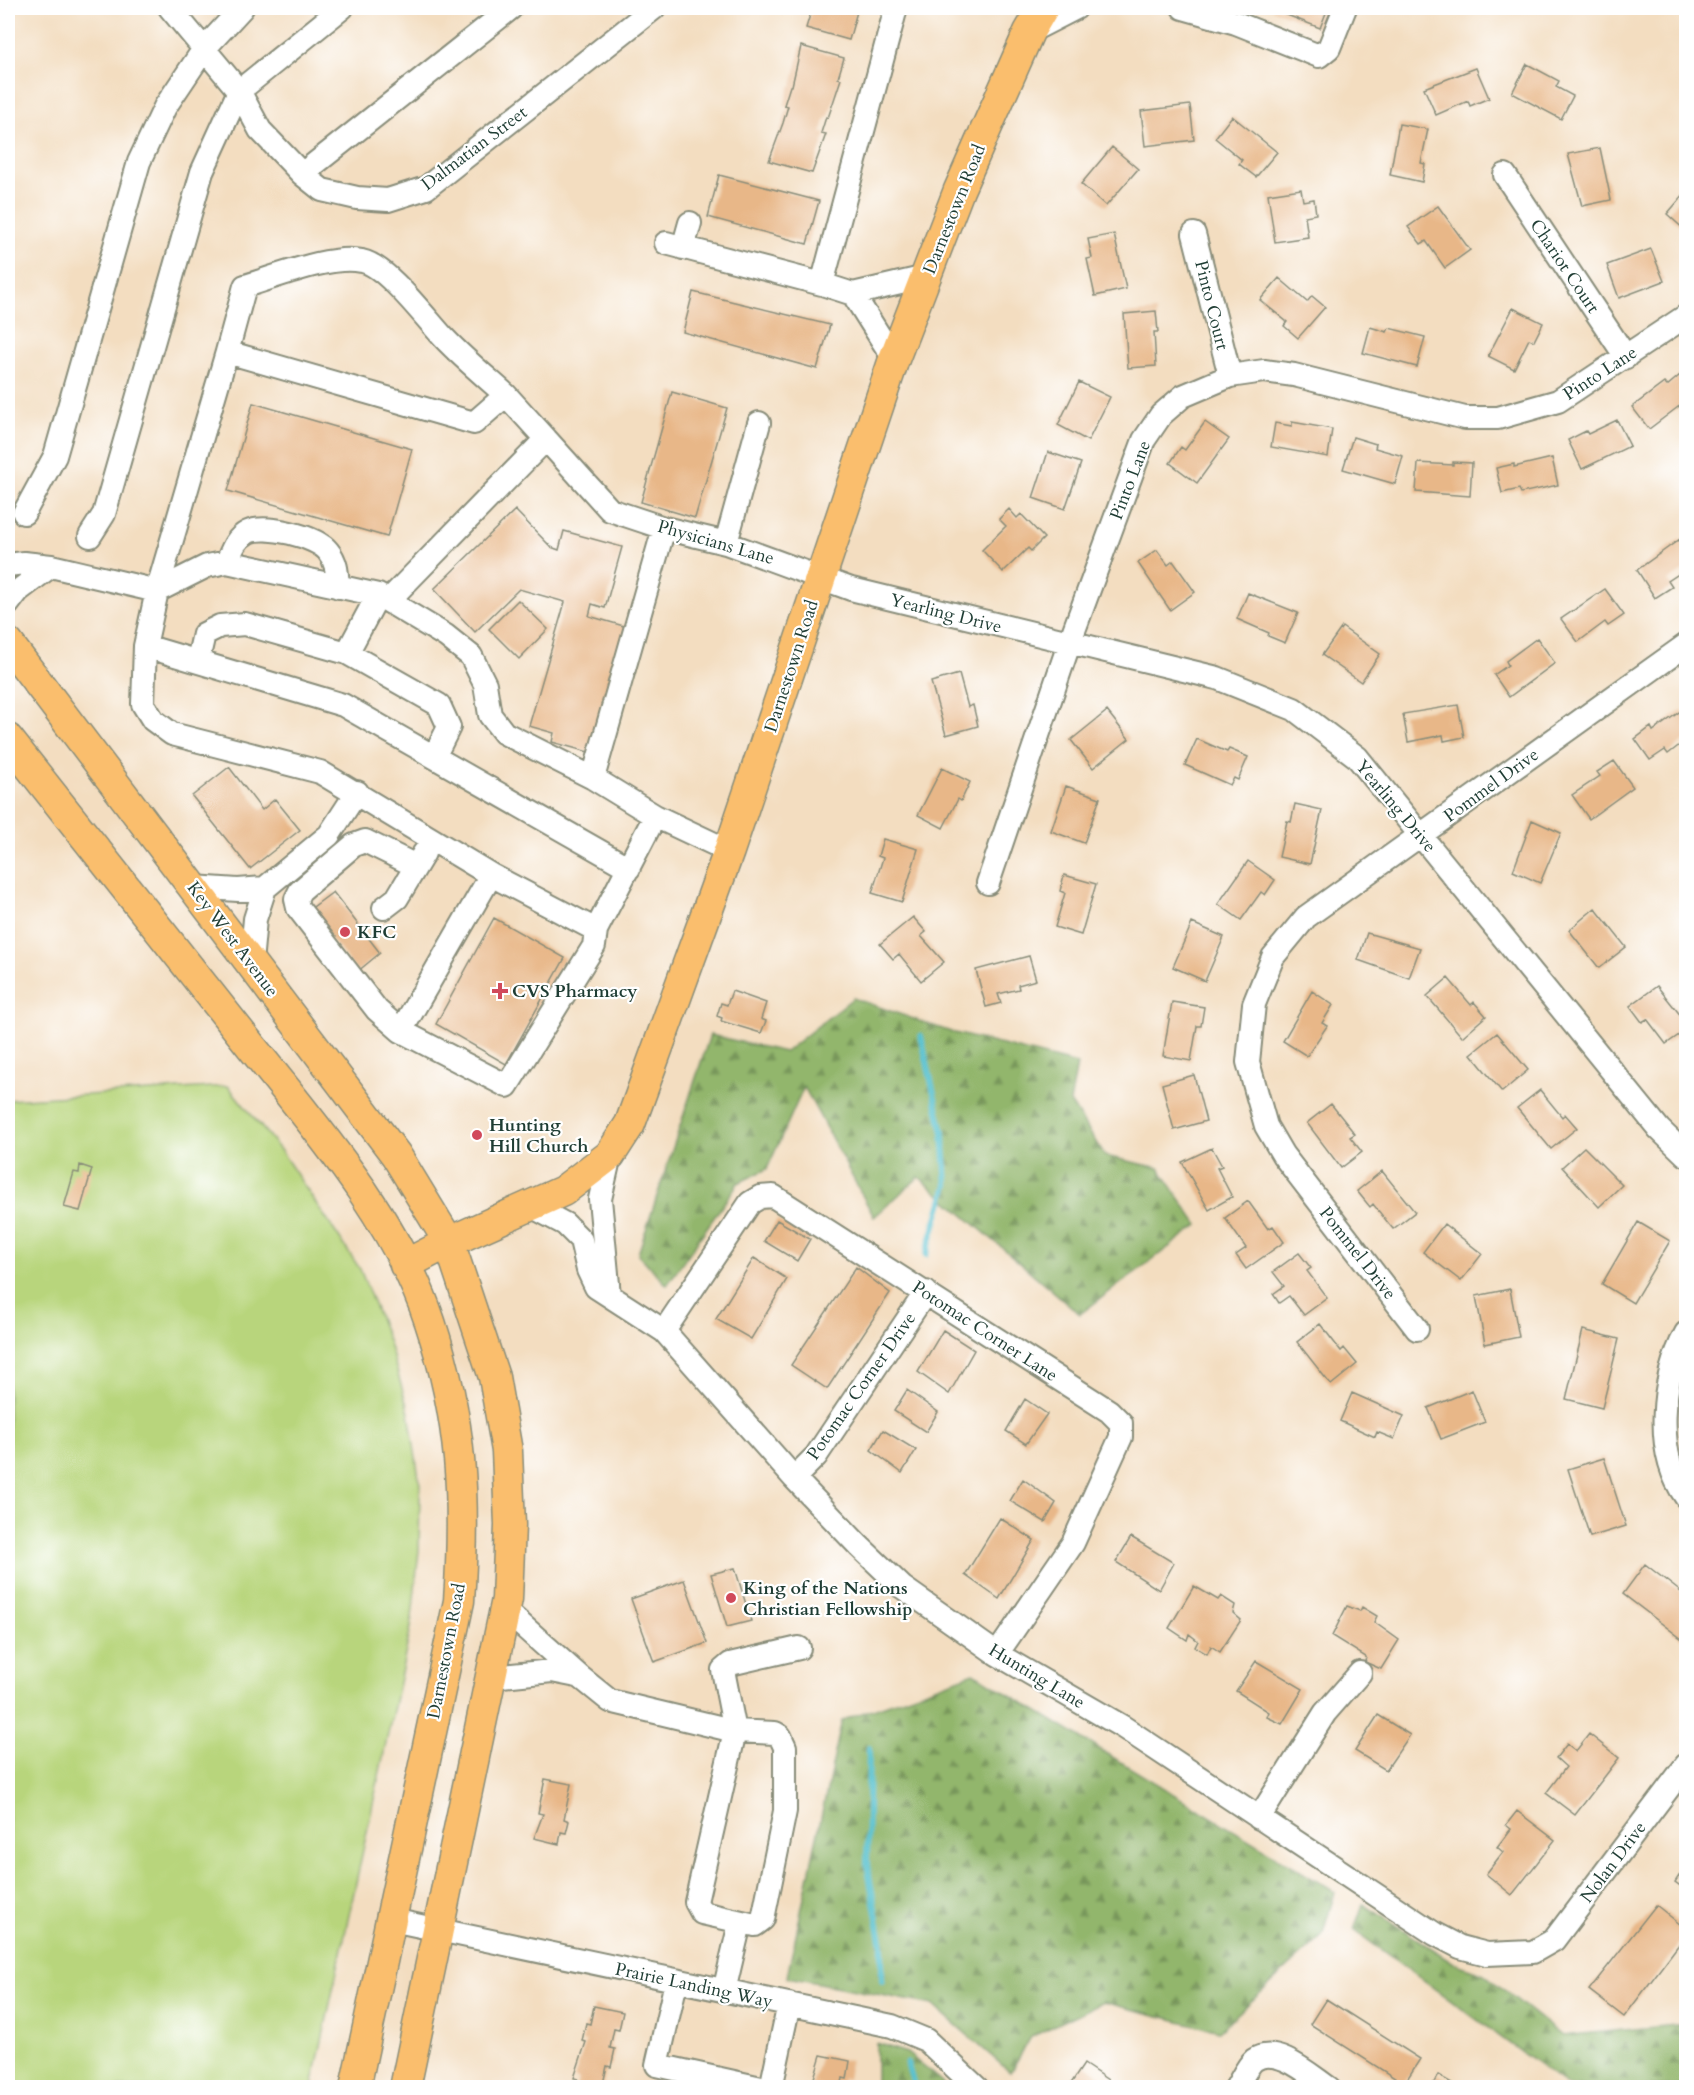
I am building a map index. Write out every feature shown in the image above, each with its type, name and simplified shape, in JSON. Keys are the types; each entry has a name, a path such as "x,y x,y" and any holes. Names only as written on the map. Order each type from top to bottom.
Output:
{"main road":[{"name":"Darnestown Road","path":"355,2088 459,1601 464,1529 460,1458 449,1385 429,1319 405,1265 449,1242 563,1191 610,1155 630,1124 729,851 894,359 959,190 1036,20"},
{"name":"Key West Avenue","path":"8,643 372,1122 407,1172 449,1242"},
{"path":"8,739 307,1117 374,1210 405,1265"},
{"path":"405,2088 505,1610 510,1525 507,1450 494,1377 449,1242"}],"street":[{"name":"Dalmatian Street","path":"170,8 239,91 260,130 302,174 322,190 357,198 388,200 426,188 654,8"},
{"path":"24,513 55,456 139,162 165,107 204,49 242,8"},
{"path":"90,536 104,514 202,172 239,91 342,8"},
{"path":"302,174 511,8"},
{"path":"822,284 896,8"},
{"path":"1036,20 1076,8"},
{"path":"1183,8 1236,23 1318,56 1329,48 1346,8"},
{"name":"Chariot Court","path":"1504,175 1626,357"},
{"path":"690,223 675,245 853,294 926,277"},
{"name":"Pinto Court","path":"1194,234 1230,376"},
{"path":"347,653 383,598 546,438 506,395 446,340 379,270 363,261 339,260 245,286 157,591 145,646 143,704 153,720 172,734 320,772 357,792 491,875 596,930"},
{"path":"853,294 894,359"},
{"name":"Pinto Lane","path":"988,883 1069,644 1144,440 1161,416 1183,396 1230,376 1264,371 1294,375 1465,418 1498,418 1558,400 1686,316"},
{"path":"227,352 474,423 506,395"},
{"path":"726,543 759,423"},
{"name":"Physicians Lane","path":"546,438 610,510 664,528 726,543 821,577"},
{"path":"593,778 664,528"},
{"path":"227,562 234,543 250,531 272,530 309,538 327,549 336,564 338,586"},
{"path":"8,565 24,562 51,566 157,591 207,566 227,562 383,598 446,636 471,656 485,684 490,715 504,733 593,778 655,816 729,851"},
{"path":"8,604 18,591 51,566"},
{"name":"Yearling Drive","path":"821,577 851,589 1069,644 1217,678 1294,709 1357,757 1659,1129 1686,1155"},
{"path":"198,660 204,634 220,626 245,624 347,653 439,705 449,727 435,755"},
{"name":"Pommel Drive","path":"1417,1329 1283,1155 1266,1126 1248,1062 1254,1004 1273,957 1306,917 1686,645"},
{"path":"145,646 343,705 435,755 629,868"},
{"path":"251,963 255,919 265,888 329,835 357,792"},
{"path":"416,866 365,841 354,845 300,891 296,898 298,908 377,1010 400,1031 507,1086 594,946 596,930 655,816"},
{"path":"384,908 397,898 433,840"},
{"path":"400,1031 491,875"},
{"path":"194,887 238,890 265,888"},
{"path":"609,1295 600,1199 610,1155"},
{"name":"Potomac Corner Lane","path":"664,1331 750,1203 760,1197 773,1196 1109,1411 1121,1423 1121,1437 1073,1543 997,1654"},
{"name":"Hunting Lane","path":"531,1206 565,1224 581,1240 588,1270 597,1287 664,1331 794,1478 902,1587 997,1654 1122,1727 1435,1934 1460,1947 1487,1954 1533,1952"},
{"name":"Potomac Corner Drive","path":"794,1478 816,1456 926,1292"},
{"path":"1686,1334 1678,1348 1665,1398 1667,1451 1679,1487 1686,1497"},
{"path":"505,1610 610,1701 735,1731 775,1733 780,1736 785,1747 785,1811 763,1919 755,1925 702,1913 696,1902 735,1731 723,1670 730,1664 799,1648"},
{"path":"492,1677 552,1671 579,1676"},
{"path":"1259,1818 1325,1713 1360,1673"},
{"name":"Nolan Drive","path":"1533,1952 1554,1940 1686,1766"},
{"name":"Prairie Landing Way","path":"392,1920 892,2026 926,2040 977,2088"},
{"path":"724,1991 740,1923"},
{"path":"676,1982 657,2065 761,2088"},
{"path":"771,2088 789,2004"},
{"path":"1236,2088 1253,2061 1265,2056 1281,2057 1329,2088"}],"green space":[{"path":"853,998 951,1032 1077,1064 1070,1102 1105,1156 1159,1168 1198,1225 1080,1314 919,1177 874,1217 804,1087 767,1169 738,1183 667,1285 638,1254 710,1035 785,1052"},
{"path":"228,1086 281,1151 360,1269 389,1343 409,1413 420,1485 419,1550 411,1627 312,2087 8,2088 8,1100"},
{"path":"974,1673 1335,1892 1322,1936 1219,2031 1103,2002 1031,2037 1010,2072 933,2005 787,1977 842,1720"},
{"path":"1363,1904 1454,1963 1484,1974 1562,2036 1686,2024 1686,2087 1569,2087 1354,1930"},
{"path":"876,2043 907,2053 948,2087 876,2087"}],"building":[{"path":"812,8 858,8 849,40 806,28"},
{"path":"1269,8 1328,8 1320,28"},
{"path":"801,46 844,58 838,78 841,79 821,133 826,134 812,173 769,161 788,106 784,105 790,86 792,86"},
{"path":"1527,64 1559,81 1556,87 1573,96 1561,119 1512,93"},
{"path":"1476,68 1489,98 1470,106 1468,101 1436,115 1424,88"},
{"path":"1190,105 1194,140 1145,146 1141,111"},
{"path":"1232,116 1277,152 1256,177 1239,164 1242,160 1215,138"},
{"path":"1399,124 1428,129 1421,163 1425,164 1422,182 1390,175"},
{"path":"1112,147 1138,169 1106,206 1081,184"},
{"path":"1600,148 1611,200 1582,206 1568,154"},
{"path":"719,175 819,201 807,244 708,217"},
{"path":"1301,189 1303,201 1314,199 1316,214 1305,216 1308,237 1275,242 1268,194"},
{"path":"1686,192 1686,231 1667,214"},
{"path":"1438,206 1470,250 1445,268 1426,241 1421,244 1408,227"},
{"path":"1114,234 1126,289 1095,296 1087,259 1092,258 1088,239"},
{"path":"1651,249 1664,281 1619,298 1607,265"},
{"path":"1279,278 1307,302 1312,296 1325,307 1298,338 1284,326 1287,322 1260,300"},
{"path":"693,292 830,325 817,369 683,332"},
{"path":"1513,308 1543,323 1534,341 1529,339 1514,369 1488,356"},
{"path":"1156,311 1158,332 1154,332 1156,366 1128,368 1124,314"},
{"path":"1370,327 1387,332 1389,328 1425,337 1417,367 1363,353"},
{"path":"1680,375 1686,384 1686,401 1649,429 1632,407 1664,383 1667,386"},
{"path":"1079,382 1110,397 1088,441 1058,425"},
{"path":"672,392 727,408 695,518 641,502"},
{"path":"253,403 412,449 387,537 228,491"},
{"path":"1617,420 1630,446 1582,469 1568,440 1586,431 1588,434"},
{"path":"1205,422 1229,439 1197,483 1170,463 1181,447 1185,450"},
{"path":"1292,422 1332,429 1328,457 1271,447 1275,423 1292,426"},
{"path":"1353,437 1376,444 1375,448 1403,456 1395,484 1343,469"},
{"path":"1048,452 1081,463 1065,509 1033,498"},
{"path":"1552,458 1558,485 1521,493 1519,489 1502,493 1496,468 1514,464 1514,467"},
{"path":"1453,462 1472,463 1470,496 1416,492 1418,463 1453,465"},
{"path":"1009,509 1017,518 1021,514 1044,538 1031,551 1028,548 1003,572 982,550 1006,526 999,519"},
{"path":"515,510 551,547 559,550 564,531 622,547 605,608 592,604 589,616 627,627 592,753 552,742 554,733 529,726 565,602 519,589 475,632 434,589"},
{"path":"1680,539 1686,549 1686,569 1668,581 1672,587 1655,598 1637,570"},
{"path":"1157,550 1168,565 1173,561 1195,592 1170,610 1138,563"},
{"path":"1605,589 1624,615 1608,626 1605,622 1578,642 1561,619"},
{"path":"1248,593 1298,613 1285,643 1237,619"},
{"path":"518,600 548,629 519,659 489,629"},
{"path":"1342,627 1380,654 1361,682 1322,655"},
{"path":"1537,638 1555,663 1509,697 1494,675 1508,665 1506,661"},
{"path":"959,674 968,707 973,705 978,726 946,735 931,682"},
{"path":"1458,705 1464,737 1444,741 1443,735 1408,742 1403,714"},
{"path":"1682,710 1686,716 1686,740 1668,754 1665,750 1650,760 1635,739 1651,727 1653,731"},
{"path":"1107,711 1129,739 1093,768 1071,740"},
{"path":"1197,739 1227,752 1229,749 1248,757 1238,780 1234,778 1230,785 1185,765"},
{"path":"1614,761 1633,787 1589,819 1572,795 1600,776 1597,772"},
{"path":"229,767 262,810 275,799 300,830 250,869 192,796"},
{"path":"942,768 970,782 961,801 958,799 943,828 918,815"},
{"path":"1066,786 1100,798 1084,843 1051,831"},
{"path":"1295,804 1322,810 1310,864 1279,857 1287,821 1291,822"},
{"path":"1532,820 1561,833 1540,883 1513,871"},
{"path":"883,839 918,849 902,902 872,893 883,858 878,856"},
{"path":"1248,861 1275,880 1265,895 1261,892 1241,920 1218,904"},
{"path":"1064,875 1096,884 1081,935 1055,927 1065,893 1060,891"},
{"name":"KFC","path":"333,892 380,953 357,972 309,910"},
{"path":"1595,908 1626,947 1599,968 1569,930"},
{"path":"913,917 926,932 921,936 944,962 921,981 899,954 893,959 880,944"},
{"name":"CVS Pharmacy","path":"494,918 565,958 506,1064 436,1024"},
{"path":"1192,923 1224,937 1205,981 1173,967"},
{"path":"1367,933 1420,948 1409,978 1358,960"},
{"path":"1029,956 1036,980 1018,985 1019,989 998,994 1001,1003 986,1007 976,970"},
{"path":"1448,978 1471,1005 1474,1002 1486,1016 1462,1037 1427,996"},
{"path":"1657,986 1686,1022 1686,1030 1666,1044 1647,1019 1642,1022 1630,1006"},
{"path":"732,991 766,1003 761,1019 766,1021 761,1033 721,1021 722,1018 717,1016 721,1003 727,1005"},
{"path":"1312,991 1333,1005 1322,1023 1327,1026 1307,1056 1283,1041"},
{"path":"1172,1002 1204,1007 1201,1026 1197,1026 1191,1061 1163,1056"},
{"path":"1497,1033 1528,1070 1502,1092 1471,1054"},
{"path":"1194,1075 1206,1121 1174,1130 1162,1084"},
{"path":"1540,1090 1562,1117 1565,1114 1577,1128 1551,1149 1517,1108"},
{"path":"1331,1104 1355,1134 1350,1137 1362,1152 1341,1168 1307,1123"},
{"path":"1584,1147 1622,1185 1599,1207 1562,1167"},
{"path":"1212,1148 1222,1166 1217,1168 1232,1197 1209,1210 1182,1162"},
{"path":"80,1165 92,1169 80,1211 64,1207 74,1172 79,1173"},
{"path":"1382,1171 1415,1212 1393,1229 1373,1204 1370,1207 1357,1191"},
{"path":"1248,1201 1268,1229 1273,1226 1284,1242 1246,1269 1236,1255 1246,1248 1225,1218"},
{"path":"777,1220 810,1239 797,1261 764,1241"},
{"path":"1638,1222 1670,1241 1633,1303 1602,1284"},
{"path":"1444,1224 1482,1254 1461,1281 1423,1252"},
{"path":"1299,1253 1311,1268 1307,1271 1327,1298 1304,1315 1289,1296 1279,1303 1273,1294 1284,1286 1273,1272"},
{"path":"754,1258 787,1279 751,1339 716,1319"},
{"path":"856,1267 890,1293 827,1389 791,1365"},
{"path":"1510,1289 1519,1337 1485,1344 1476,1296"},
{"path":"1320,1324 1341,1351 1344,1348 1357,1364 1331,1385 1297,1342"},
{"path":"943,1330 974,1350 949,1394 918,1372"},
{"path":"1583,1330 1619,1339 1602,1408 1566,1399"},
{"path":"907,1390 938,1412 926,1432 894,1411"},
{"path":"1472,1390 1485,1422 1441,1439 1428,1408"},
{"path":"1352,1393 1404,1416 1394,1439 1377,1432 1375,1437 1340,1421"},
{"path":"1025,1399 1047,1414 1026,1444 1006,1431"},
{"path":"883,1430 916,1450 902,1473 871,1450"},
{"path":"1604,1458 1626,1526 1590,1537 1568,1469"},
{"path":"1023,1479 1056,1503 1045,1522 1010,1501"},
{"path":"1000,1518 1034,1540 999,1599 965,1575"},
{"path":"1131,1537 1174,1563 1159,1590 1116,1562"},
{"path":"1645,1564 1686,1596 1686,1642 1623,1594"},
{"name":"King of the Nations Christian Fellowship","path":"735,1568 751,1621 727,1627 711,1574"},
{"path":"684,1580 707,1643 654,1662 631,1599"},
{"path":"1194,1586 1218,1600 1221,1596 1235,1605 1233,1613 1241,1620 1220,1652 1211,1646 1207,1654 1195,1647 1198,1641 1189,1634 1187,1640 1169,1628"},
{"path":"1347,1606 1360,1611 1362,1607 1377,1616 1374,1622 1399,1640 1381,1669 1365,1662 1366,1657 1332,1636"},
{"path":"1256,1661 1303,1689 1282,1724 1267,1717 1269,1712 1236,1691"},
{"path":"1378,1715 1410,1735 1386,1770 1355,1751"},
{"path":"1589,1734 1619,1758 1575,1815 1546,1793 1566,1767 1556,1758 1567,1744 1576,1751"},
{"path":"545,1779 571,1784 564,1819 569,1821 566,1833 561,1832 559,1844 534,1838 543,1814 538,1813"},
{"path":"1517,1811 1555,1840 1512,1895 1486,1874 1503,1852 1497,1847 1511,1829 1506,1825"},
{"path":"1686,1865 1686,1890 1675,1882"},
{"path":"1656,1905 1686,1929 1686,1935 1624,2017 1589,1990"},
{"path":"1326,1999 1420,2059 1404,2084 1310,2024"},
{"path":"594,2006 623,2012 619,2030 614,2029 610,2048 615,2049 611,2067 607,2066 603,2084 607,2085 606,2088 576,2088 578,2079 574,2078 586,2042 582,2041 586,2023 590,2024"},
{"path":"821,2055 850,2061 847,2079 843,2078 841,2088 811,2088"},
{"path":"1084,2064 1120,2088 1068,2088"},
{"path":"1438,2075 1460,2088 1431,2088"}],"waterway":[{"path":"921,1036 943,1133 947,1185 926,1255"},
{"path":"869,1748 867,1864 882,1946 882,1981"},
{"path":"907,2063 915,2088"}],"place":[{"name":"KFC","path":"345,932"},
{"name":"CVS Pharmacy","path":"500,991"},
{"name":"Hunting Hill Church","path":"477,1135"},
{"name":"King of the Nations Christian Fellowship","path":"731,1598"}]}
